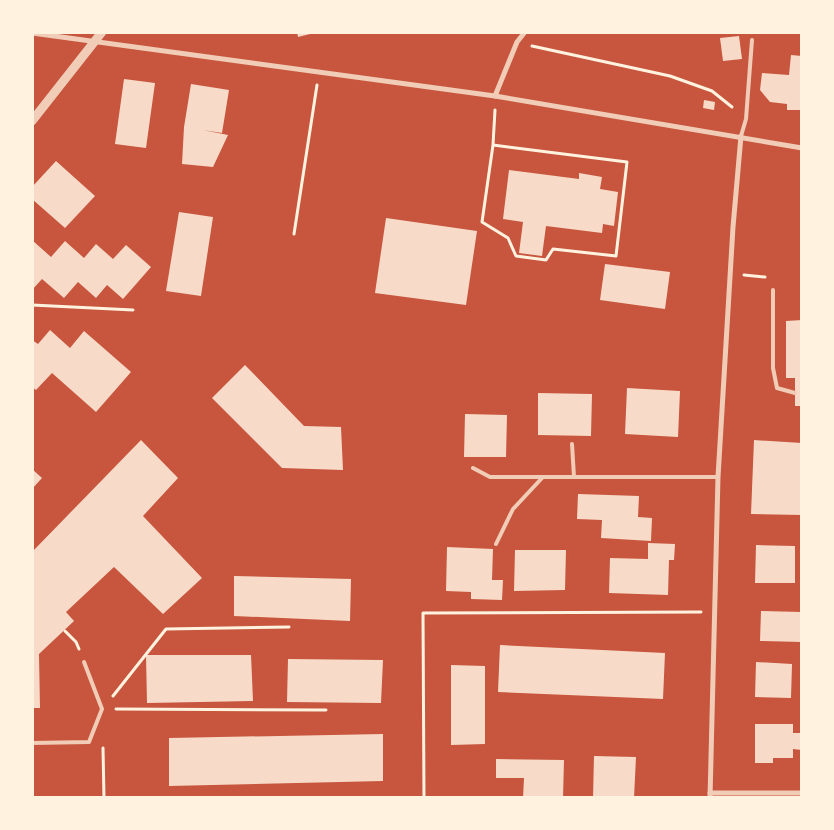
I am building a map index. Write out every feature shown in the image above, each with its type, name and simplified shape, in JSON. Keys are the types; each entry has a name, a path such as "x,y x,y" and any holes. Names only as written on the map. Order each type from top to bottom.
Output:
{"street":[{"path":"32,121 102,32"},
{"path":"495,96 517,42 525,32"},
{"path":"32,33 495,96 741,136 802,148"},
{"path":"741,136 730,274 718,477 710,795 802,793"}],"lane":[{"path":"741,136 746,119 752,40"},
{"path":"773,290 773,368 777,388 795,393"},
{"path":"572,444 574,477"},
{"path":"474,468 490,477 718,477"},
{"path":"496,544 513,508 542,478"},
{"path":"32,743 89,742 102,709 84,662"}],"path":[{"path":"517,42 670,76 712,91 746,119"},
{"path":"294,234 319,72"},
{"path":"493,145 627,162 616,256 553,249 546,260 516,256 508,238 482,222 493,145 495,96"},
{"path":"730,274 774,277"},
{"path":"32,306 133,310"},
{"path":"424,798 423,613 714,612"},
{"path":"102,709 166,629 290,627"},
{"path":"65,630 76,642 84,662"},
{"path":"102,709 326,710"},
{"path":"103,744 104,798"}],"building":[{"path":"297,32 314,32 314,33 298,37"},
{"path":"739,36 742,59 723,61 720,38"},
{"path":"791,55 802,56 802,110 787,110 787,104 770,102 760,90 762,73 789,75"},
{"path":"124,79 155,83 146,148 115,144"},
{"path":"191,84 229,90 222,133 203,130 228,135 213,167 182,164 184,127"},
{"path":"704,100 715,102 714,110 703,108"},
{"path":"56,161 95,196 65,228 32,199 32,187"},
{"path":"509,170 579,179 579,173 602,177 600,189 618,192 614,226 603,224 602,233 546,226 542,256 519,253 523,222 503,219"},
{"path":"179,212 213,217 201,296 166,291"},
{"path":"386,218 477,231 466,305 375,293"},
{"path":"32,240 51,257 65,241 84,258 96,244 113,259 126,245 151,267 123,299 107,285 96,298 78,282 64,298 42,279 32,290"},
{"path":"605,264 670,272 665,309 600,300"},
{"path":"802,320 802,406 795,406 795,378 786,378 786,321"},
{"path":"50,330 70,348 84,331 131,372 96,412 52,373 36,390 32,387 32,340 38,344"},
{"path":"245,365 304,426 341,427 343,470 282,468 212,398"},
{"path":"627,388 680,391 678,437 625,434"},
{"path":"538,393 592,394 591,436 538,435"},
{"path":"465,414 507,415 506,457 464,457"},
{"path":"141,440 178,478 143,516 202,578 163,614 114,567 66,612 74,621 39,654 40,708 32,708 32,552"},
{"path":"754,440 802,443 802,515 751,514"},
{"path":"32,469 42,478 32,489"},
{"path":"578,494 639,496 638,517 652,518 651,541 601,538 602,520 577,519"},
{"path":"648,543 675,544 674,560 669,560 668,595 609,593 610,558 648,559"},
{"path":"756,545 795,546 795,583 755,583"},
{"path":"447,547 493,549 492,580 503,580 502,600 471,599 471,592 446,591"},
{"path":"515,550 566,550 565,590 514,591"},
{"path":"234,576 351,579 350,621 234,616"},
{"path":"761,611 802,612 802,642 760,641"},
{"path":"500,645 665,653 663,699 498,692"},
{"path":"146,655 251,655 253,701 147,703"},
{"path":"288,659 383,660 381,703 287,702"},
{"path":"756,662 792,664 791,698 755,697"},
{"path":"451,665 485,666 485,744 451,745"},
{"path":"755,724 793,724 793,733 802,733 802,750 793,749 793,758 773,758 773,763 755,763"},
{"path":"383,734 383,781 169,786 169,738"},
{"path":"594,756 636,757 634,798 593,798"},
{"path":"496,759 564,760 563,798 523,798 524,778 496,778"}]}
